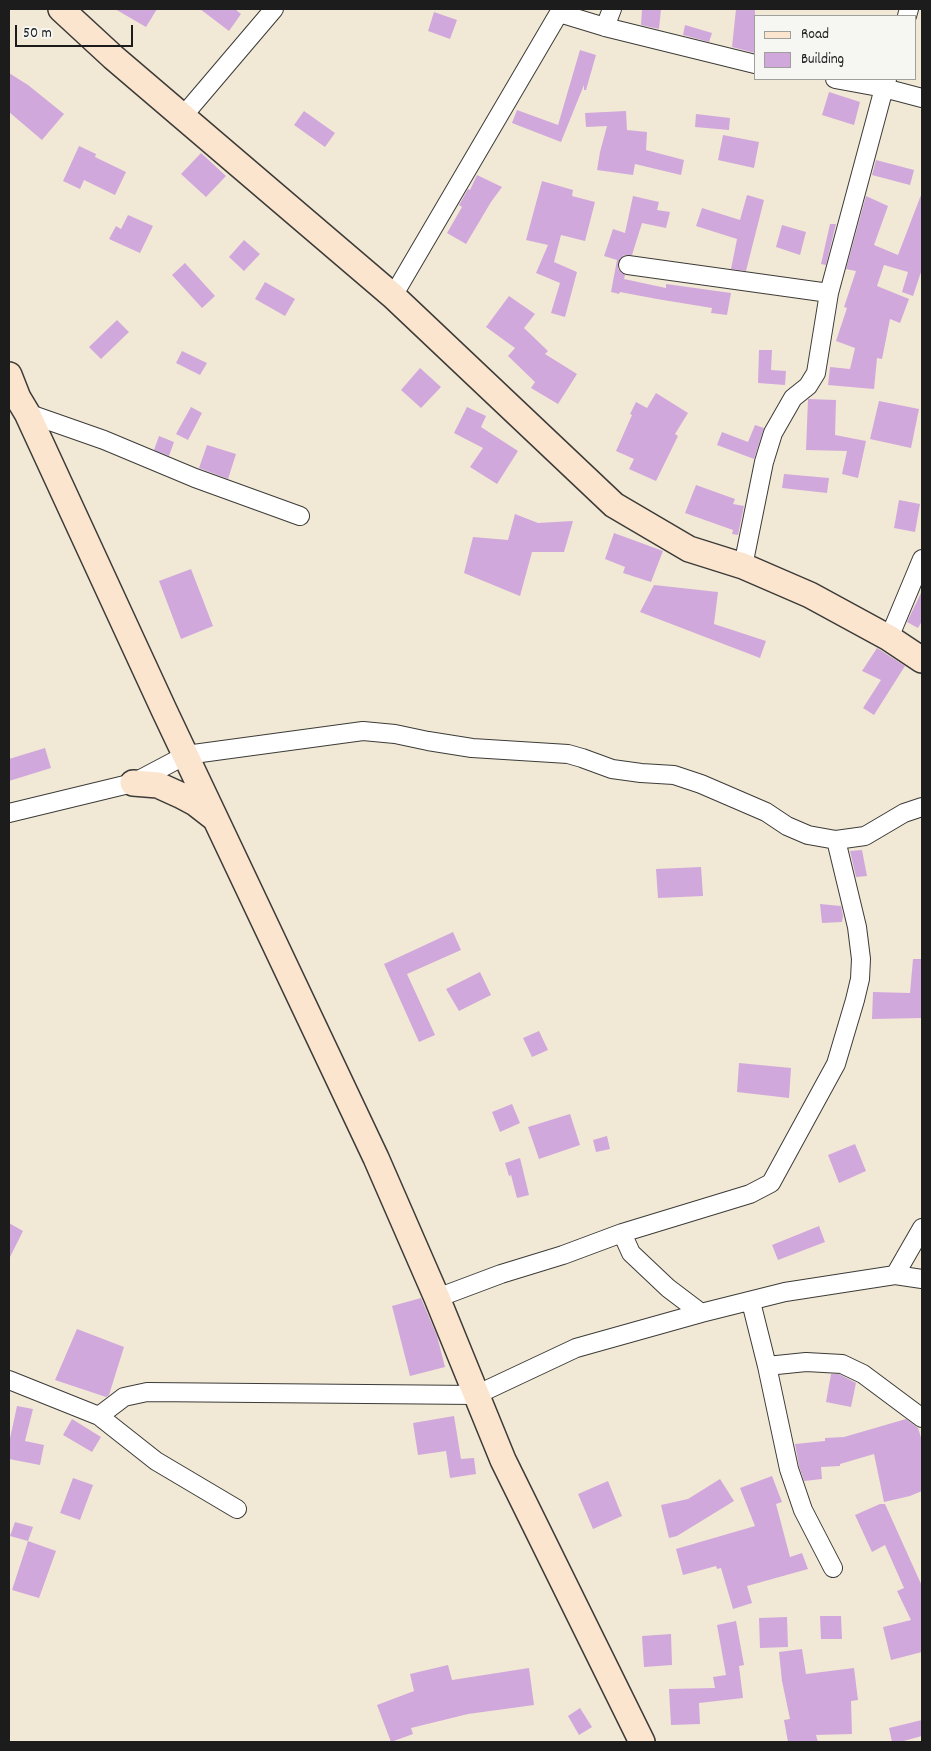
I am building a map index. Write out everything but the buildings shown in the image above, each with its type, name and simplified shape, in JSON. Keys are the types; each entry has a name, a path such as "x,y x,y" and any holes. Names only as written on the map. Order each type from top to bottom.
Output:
{"street":[{"path":"61,9 114,57 393,296 614,505 689,549 743,566 810,595 889,638 922,660"},
{"path":"183,116 274,9"},
{"path":"605,27 612,9"},
{"path":"393,296 551,11 605,27 754,64"},
{"path":"848,80 885,83 922,98"},
{"path":"743,566 764,462 773,433 792,398 808,386 816,373 829,293 885,83"},
{"path":"628,265 829,293"},
{"path":"9,375 18,400 372,1149 437,1298 503,1460 642,1742"},
{"path":"18,400 104,440 195,478 300,516"},
{"path":"889,638 922,560"},
{"path":"9,814 132,783 186,755 363,731 395,734 428,742 472,748 568,754 612,769 674,775 766,812 787,826 808,835 836,840 865,836 904,813 922,807"},
{"path":"132,783 158,786 180,795 195,803 217,820"},
{"path":"437,1298 501,1274 563,1255 622,1232 750,1194 771,1182 836,1064 860,979 861,959 857,927 836,840"},
{"path":"895,1275 922,1228"},
{"path":"622,1232 631,1253 668,1288 701,1312"},
{"path":"99,1416 124,1398 147,1392 476,1395 576,1348 701,1312 751,1302 784,1292 895,1275 922,1279"},
{"path":"751,1302 789,1469 803,1510 833,1568"},
{"path":"767,1366 806,1362 842,1364 863,1374 922,1418"},
{"path":"9,1380 99,1416 156,1462 237,1509"}]}
